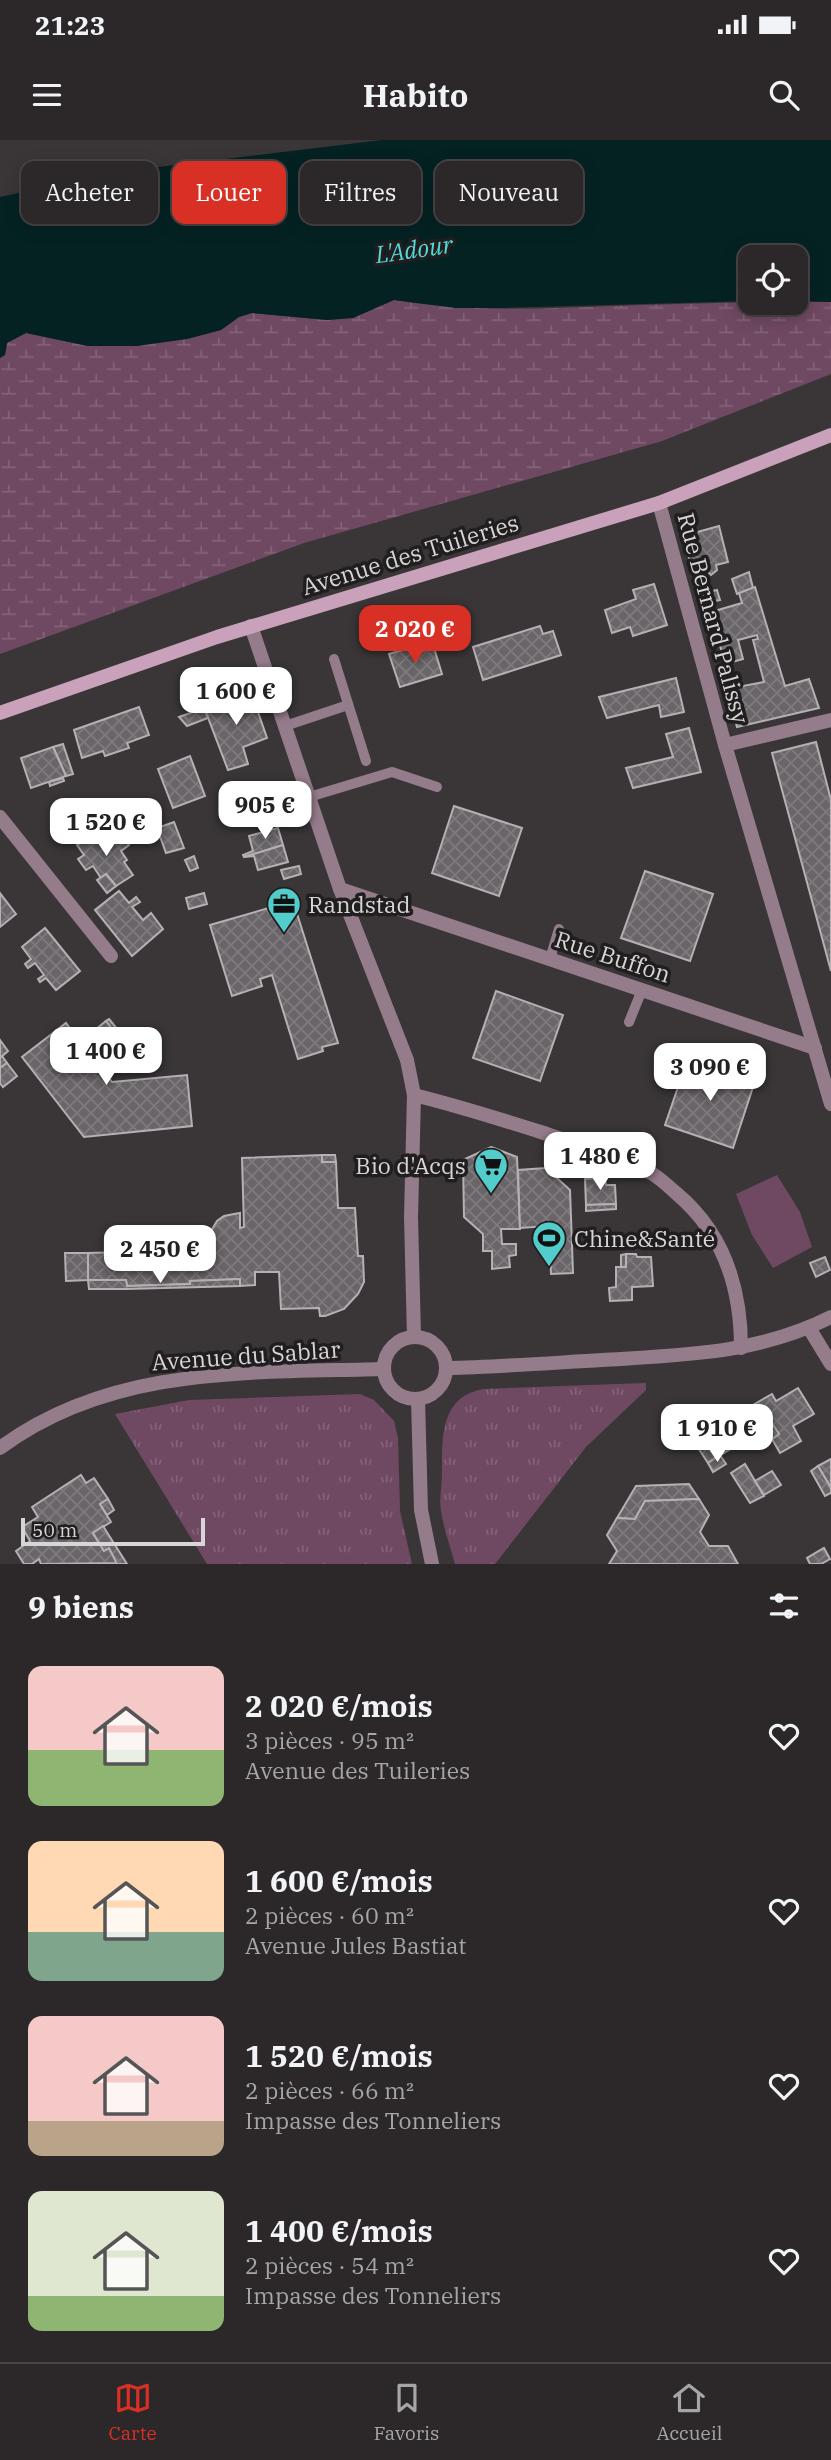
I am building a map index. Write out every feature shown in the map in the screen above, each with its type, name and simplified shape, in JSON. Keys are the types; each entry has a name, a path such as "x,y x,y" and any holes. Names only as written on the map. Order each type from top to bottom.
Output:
{"main road":[{"name":"Avenue des Tuileries","path":"0,713 251,626 659,503 831,435"}],"street":[{"name":"Rue Bernard Palissy","path":"659,503 725,745 815,1048"},
{"path":"251,626 340,889 407,1060 414,1094 411,1166 414,1336"},
{"name":"Rue Bernard Palissy","path":"725,745 831,720"},
{"path":"0,817 111,956"},
{"name":"Rue Buffon","path":"340,889 815,1048"},
{"path":"815,1048 831,1104"},
{"path":"414,1094 611,1155 654,1174 695,1209 721,1247 737,1299 741,1348"},
{"path":"446,1368 666,1356 741,1348 773,1341 831,1317"},
{"path":"809,1328 831,1364"},
{"path":"414,1336 430,1340 437,1345 442,1352 446,1368 441,1386 427,1397 418,1399 400,1395 393,1390 387,1382 384,1369 389,1350 404,1338 414,1336"},
{"name":"Avenue du Sablar","path":"0,1448 65,1409 110,1393 168,1380 384,1369"},
{"path":"418,1399 421,1510 432,1564"}],"lane":[{"path":"334,659 366,761"},
{"path":"285,726 348,705"},
{"path":"309,797 392,772 437,788"},
{"path":"550,959 559,929"},
{"path":"629,1022 642,990"}],"green space":[{"path":"394,300 503,309 738,302 738,315 808,315 808,302 831,302 831,374 662,441 304,543 0,654 0,358 5,354 7,343 26,333 88,346 187,339 221,330 239,317 252,313 327,320 353,318"},
{"path":"777,1175 800,1212 812,1247 773,1268 752,1235 736,1194"},
{"path":"646,1383 646,1390 586,1447 495,1564 455,1564 440,1502 446,1420 459,1400 484,1389"},
{"path":"360,1394 374,1400 394,1421 398,1438 400,1511 412,1564 207,1564 115,1414 189,1400"}],"water":[{"name":"L'Adour","path":"382,140 831,140 831,302 808,301 808,245 738,245 738,301 456,308 394,300 353,318 327,320 252,313 239,317 221,330 187,339 137,346 88,346 26,333 7,343 5,355 0,358 0,197 21,192 21,224 158,224 158,167 172,165 172,224 286,224 286,161 208,161"}],"building":[{"path":"719,526 728,562 716,565 717,570 711,575 705,569 693,572 683,536"},
{"path":"749,572 753,588 737,594 732,579"},
{"path":"654,584 667,625 633,636 630,627 612,633 605,610 636,599 633,590"},
{"path":"755,587 785,686 809,679 819,708 737,727 727,689 764,682 753,640 758,639 757,635 738,640 743,659 725,664 711,612 742,603 739,593"},
{"path":"717,590 720,600 702,604 699,594"},
{"path":"540,626 543,634 553,631 561,655 483,680 473,647"},
{"path":"420,645 422,651 434,648 442,674 400,687 389,654"},
{"path":"676,678 684,712 661,717 659,705 607,718 599,697"},
{"path":"250,689 267,738 243,747 248,764 228,770 204,707"},
{"path":"139,707 149,735 127,743 129,748 105,756 103,751 82,758 74,730"},
{"path":"204,708 208,718 187,726 179,717"},
{"path":"689,728 701,772 633,788 626,768 673,757 666,734"},
{"path":"816,742 831,800 831,971 772,753"},
{"path":"63,744 73,774 66,776 53,747"},
{"path":"53,747 66,776 31,788 21,758"},
{"path":"190,756 205,796 173,808 158,769"},
{"path":"63,778 64,781 50,786 49,782"},
{"path":"454,806 522,828 499,896 432,873"},
{"path":"282,811 284,820 268,825 264,816"},
{"path":"174,822 184,848 166,853 157,828"},
{"path":"278,828 283,845 244,857 243,855 253,851 249,836"},
{"path":"121,834 129,845 121,851 127,860 124,862 133,875 116,886 106,874 101,878 93,866 86,870 78,859 84,855 77,845 90,835 94,841 97,839 100,842 107,837 110,843"},
{"path":"283,845 288,862 258,870 254,856 244,857"},
{"path":"194,856 198,868 190,871 185,860"},
{"path":"299,866 301,874 284,879 281,870"},
{"path":"645,871 713,894 690,961 621,938"},
{"path":"106,874 116,886 107,893 97,880"},
{"path":"119,891 129,903 136,897 140,902 132,907 143,920 151,913 163,929 132,956 95,910"},
{"path":"0,893 16,914 0,927"},
{"path":"204,893 207,904 189,909 186,898"},
{"path":"293,901 338,1043 322,1047 323,1051 298,1059 272,975 260,979 262,986 232,996 210,925"},
{"path":"45,928 80,971 56,990 46,978 40,982 38,979 44,975 35,963 28,968 25,964 31,959 22,947"},
{"path":"496,991 563,1015 540,1081 473,1058"},
{"path":"109,1019 127,1041 123,1044 106,1021"},
{"path":"106,1021 123,1044 97,1064 112,1082 187,1075 192,1126 84,1137 22,1057 66,1023 80,1042"},
{"path":"0,1040 8,1051 0,1058"},
{"path":"2,1056 7,1063 0,1068 0,1058"},
{"path":"688,1058 755,1081 733,1148 665,1125"},
{"path":"7,1063 17,1076 3,1087 0,1083 0,1068"},
{"path":"491,1147 517,1157 520,1229 501,1229 502,1244 516,1244 516,1255 509,1256 510,1267 492,1269 492,1251 483,1251 483,1234 464,1217 463,1160"},
{"path":"322,1155 335,1155 336,1162 322,1162"},
{"path":"322,1155 322,1162 336,1162 338,1208 355,1208 358,1256 363,1256 364,1282 358,1294 344,1309 320,1316 319,1308 281,1309 279,1272 255,1272 255,1285 240,1286 240,1279 127,1286 126,1280 88,1280 88,1253 158,1251 168,1250 168,1247 208,1245 208,1236 217,1221 224,1216 240,1213 240,1228 244,1227 242,1158"},
{"path":"546,1168 570,1190 573,1273 551,1274 549,1226 520,1228 518,1170"},
{"path":"605,1178 606,1185 615,1185 616,1204 586,1205 585,1179"},
{"path":"616,1204 616,1209 586,1211 586,1205"},
{"path":"65,1253 88,1253 88,1280 66,1281"},
{"path":"626,1254 651,1257 653,1286 632,1287 632,1300 610,1301 609,1288 616,1287 616,1267 626,1267"},
{"path":"626,1254 626,1267 621,1267 621,1255"},
{"path":"825,1257 830,1270 816,1277 810,1263"},
{"path":"240,1279 240,1286 126,1289 89,1289 88,1280 126,1280 127,1286"},
{"path":"798,1388 814,1414 793,1426 801,1441 780,1453 772,1439 779,1434 767,1416 760,1420 751,1406 772,1394 776,1401"},
{"path":"767,1416 779,1434 772,1439 760,1420"},
{"path":"713,1424 729,1450 708,1463 691,1437"},
{"path":"720,1455 726,1464 713,1472 708,1463"},
{"path":"831,1459 831,1488 818,1466"},
{"path":"745,1464 764,1496 750,1503 731,1473"},
{"path":"818,1466 831,1488 831,1493 825,1496 811,1471"},
{"path":"772,1471 781,1485 764,1495 755,1481"},
{"path":"81,1475 86,1483 94,1478 108,1499 100,1504 111,1522 93,1533 104,1551 109,1548 119,1563 41,1564 39,1559 32,1564 24,1564 16,1551 30,1541 22,1527 38,1517 32,1507"},
{"path":"689,1484 699,1499 645,1501 635,1519 617,1518 636,1486"},
{"path":"108,1499 114,1510 107,1515 100,1504"},
{"path":"699,1499 709,1515 700,1532 709,1546 728,1546 738,1564 609,1564 617,1551 607,1535 617,1518 635,1519 645,1501"},
{"path":"103,1526 127,1564 117,1564 109,1548 104,1551 93,1533"},
{"path":"824,1548 830,1559 821,1564 810,1564 807,1558"}],"place":[{"name":"Randstad","path":"284,934"},
{"name":"Bio d'Acqs","path":"491,1195"},
{"name":"Chine&Santé","path":"549,1268"}]}
